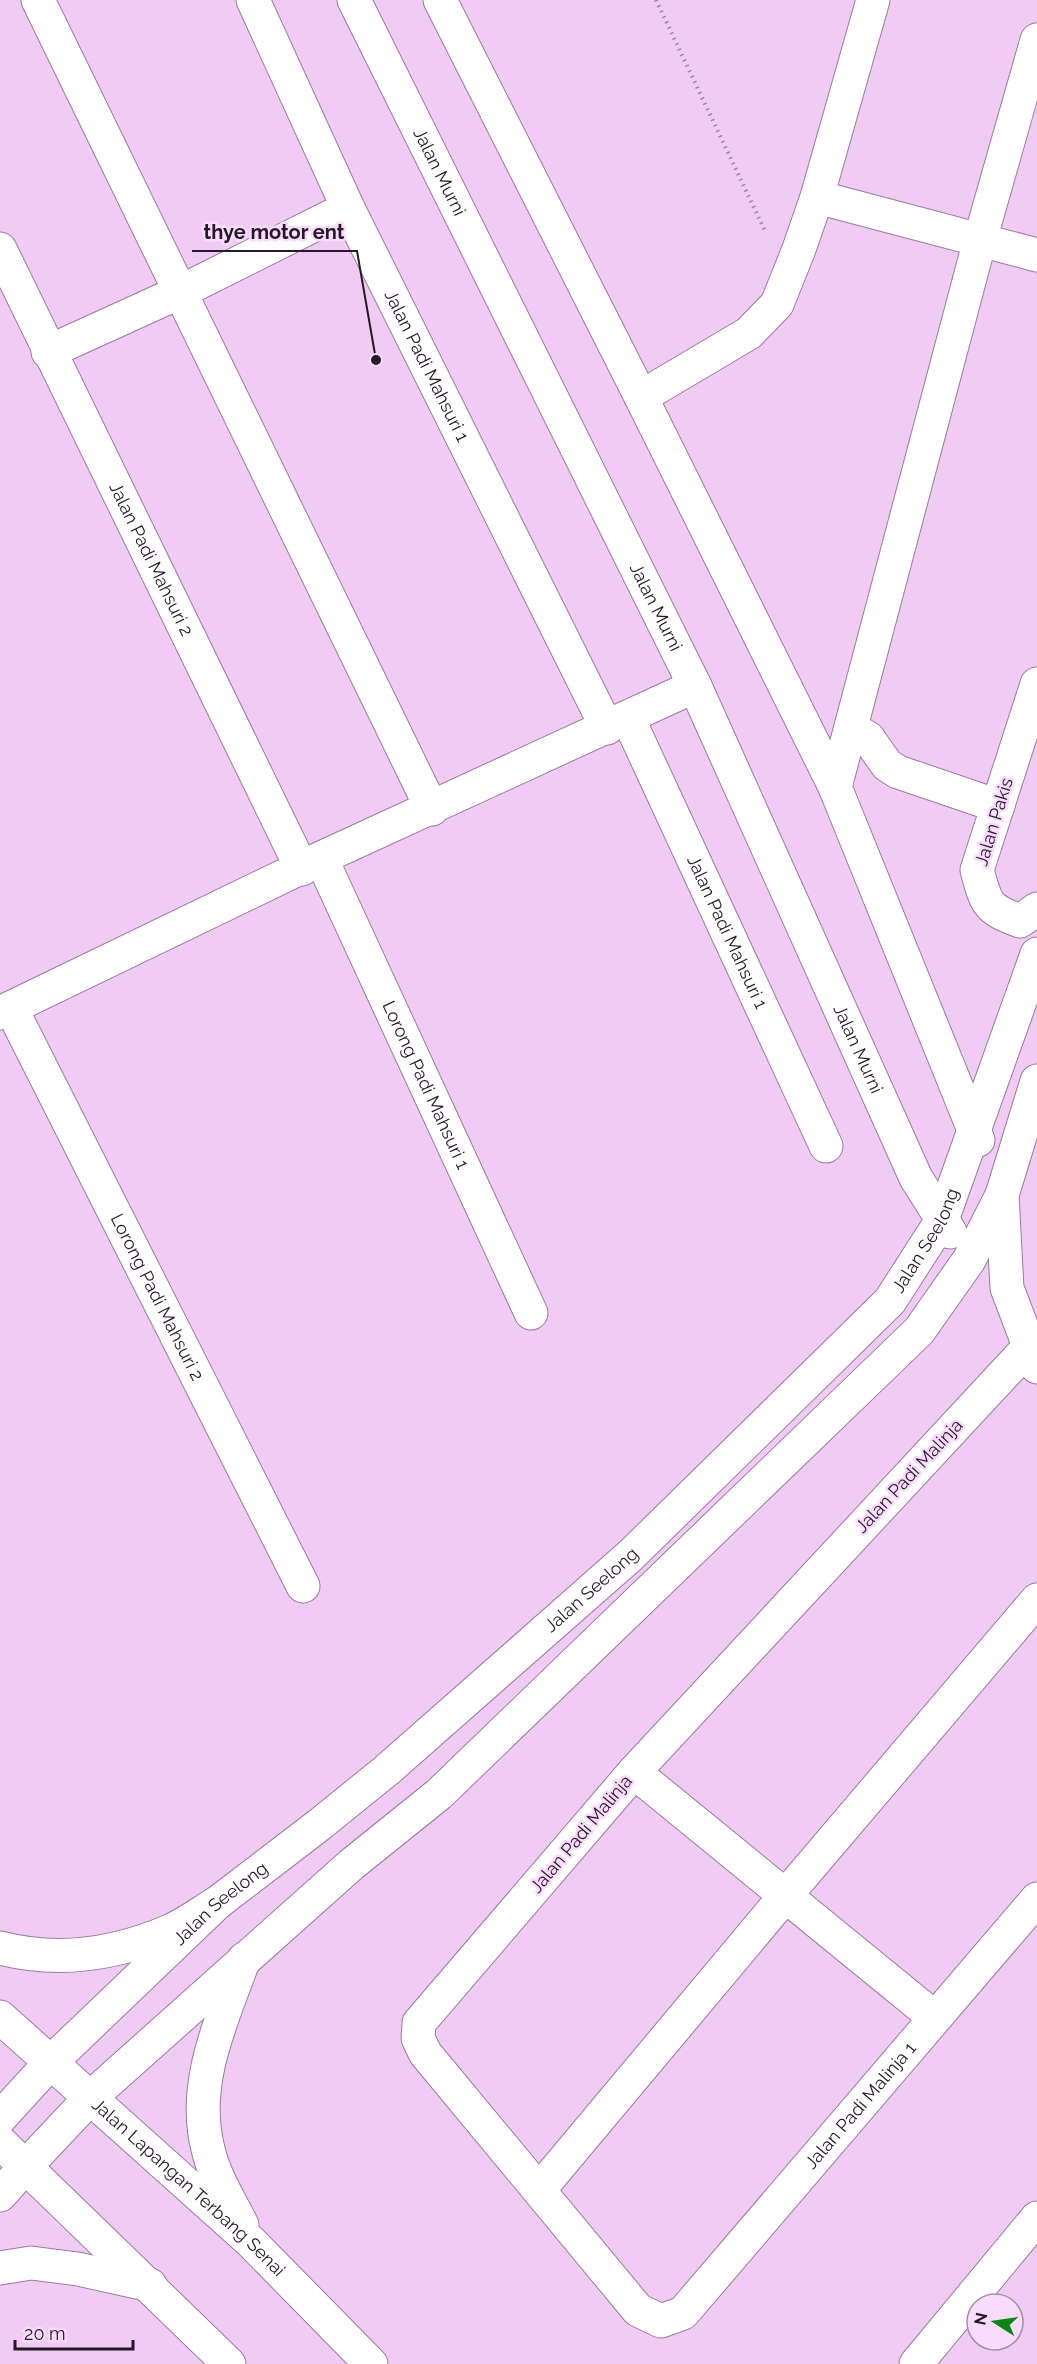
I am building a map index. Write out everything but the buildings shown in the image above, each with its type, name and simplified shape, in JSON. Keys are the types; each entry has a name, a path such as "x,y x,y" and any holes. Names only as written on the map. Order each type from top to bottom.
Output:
{"main road":[{"path":"38,0 432,809"},
{"name":"Jalan Padi Mahsuri 1","path":"253,0 348,208 618,723 825,1146"},
{"name":"Jalan Murni","path":"354,0 695,687 916,1178 969,1260 1007,1288"},
{"path":"440,0 835,787 1002,1195 1007,1288 1033,1357"},
{"path":"641,397 748,333 777,304 817,197 873,0"},
{"path":"835,787 980,240 1037,40"},
{"path":"817,197 1037,255"},
{"path":"48,352 180,292 348,208"},
{"name":"Jalan Padi Mahsuri 2","path":"0,249 48,352 311,864"},
{"name":"Jalan Pakis","path":"1037,684 977,870 983,895 996,912 1020,921 1037,909"},
{"path":"5,1011 311,864 695,687"},
{"path":"851,728 868,738 887,765 898,772 998,806"},
{"name":"Lorong Padi Mahsuri 1","path":"311,864 531,1313"},
{"name":"Jalan Seelong","path":"0,2118 51,2062 217,1903 320,1825 387,1770 631,1555 890,1301 942,1220 1037,954"},
{"name":"Lorong Padi Mahsuri 2","path":"5,1011 303,1586"},
{"path":"0,2195 91,2097 352,1864 439,1794 920,1331 969,1260 1002,1195 1037,1081"},
{"name":"Jalan Padi Malinja","path":"682,2313 661,2321 638,2310 425,2053 418,2038 419,2023 634,1772 1033,1357"},
{"path":"539,2190 1037,1600"},
{"path":"634,1772 934,2017"},
{"name":"Jalan Padi Malinja 1","path":"682,2313 1037,1899"},
{"path":"0,1948 47,1956 94,1955 172,1931 217,1903"},
{"path":"244,1959 210,2053 202,2116 208,2151 223,2188 250,2241"},
{"name":"Jalan Lapangan Terbang Senai","path":"0,2017 250,2241 371,2364"},
{"path":"0,2142 229,2364"},
{"path":"916,2364 1037,2218"},
{"path":"0,2268 32,2263 78,2269 150,2285"}],"path":[{"path":"656,0 787,277"}],"place":[{"name":"thye motor ent","path":"376,360"}]}
